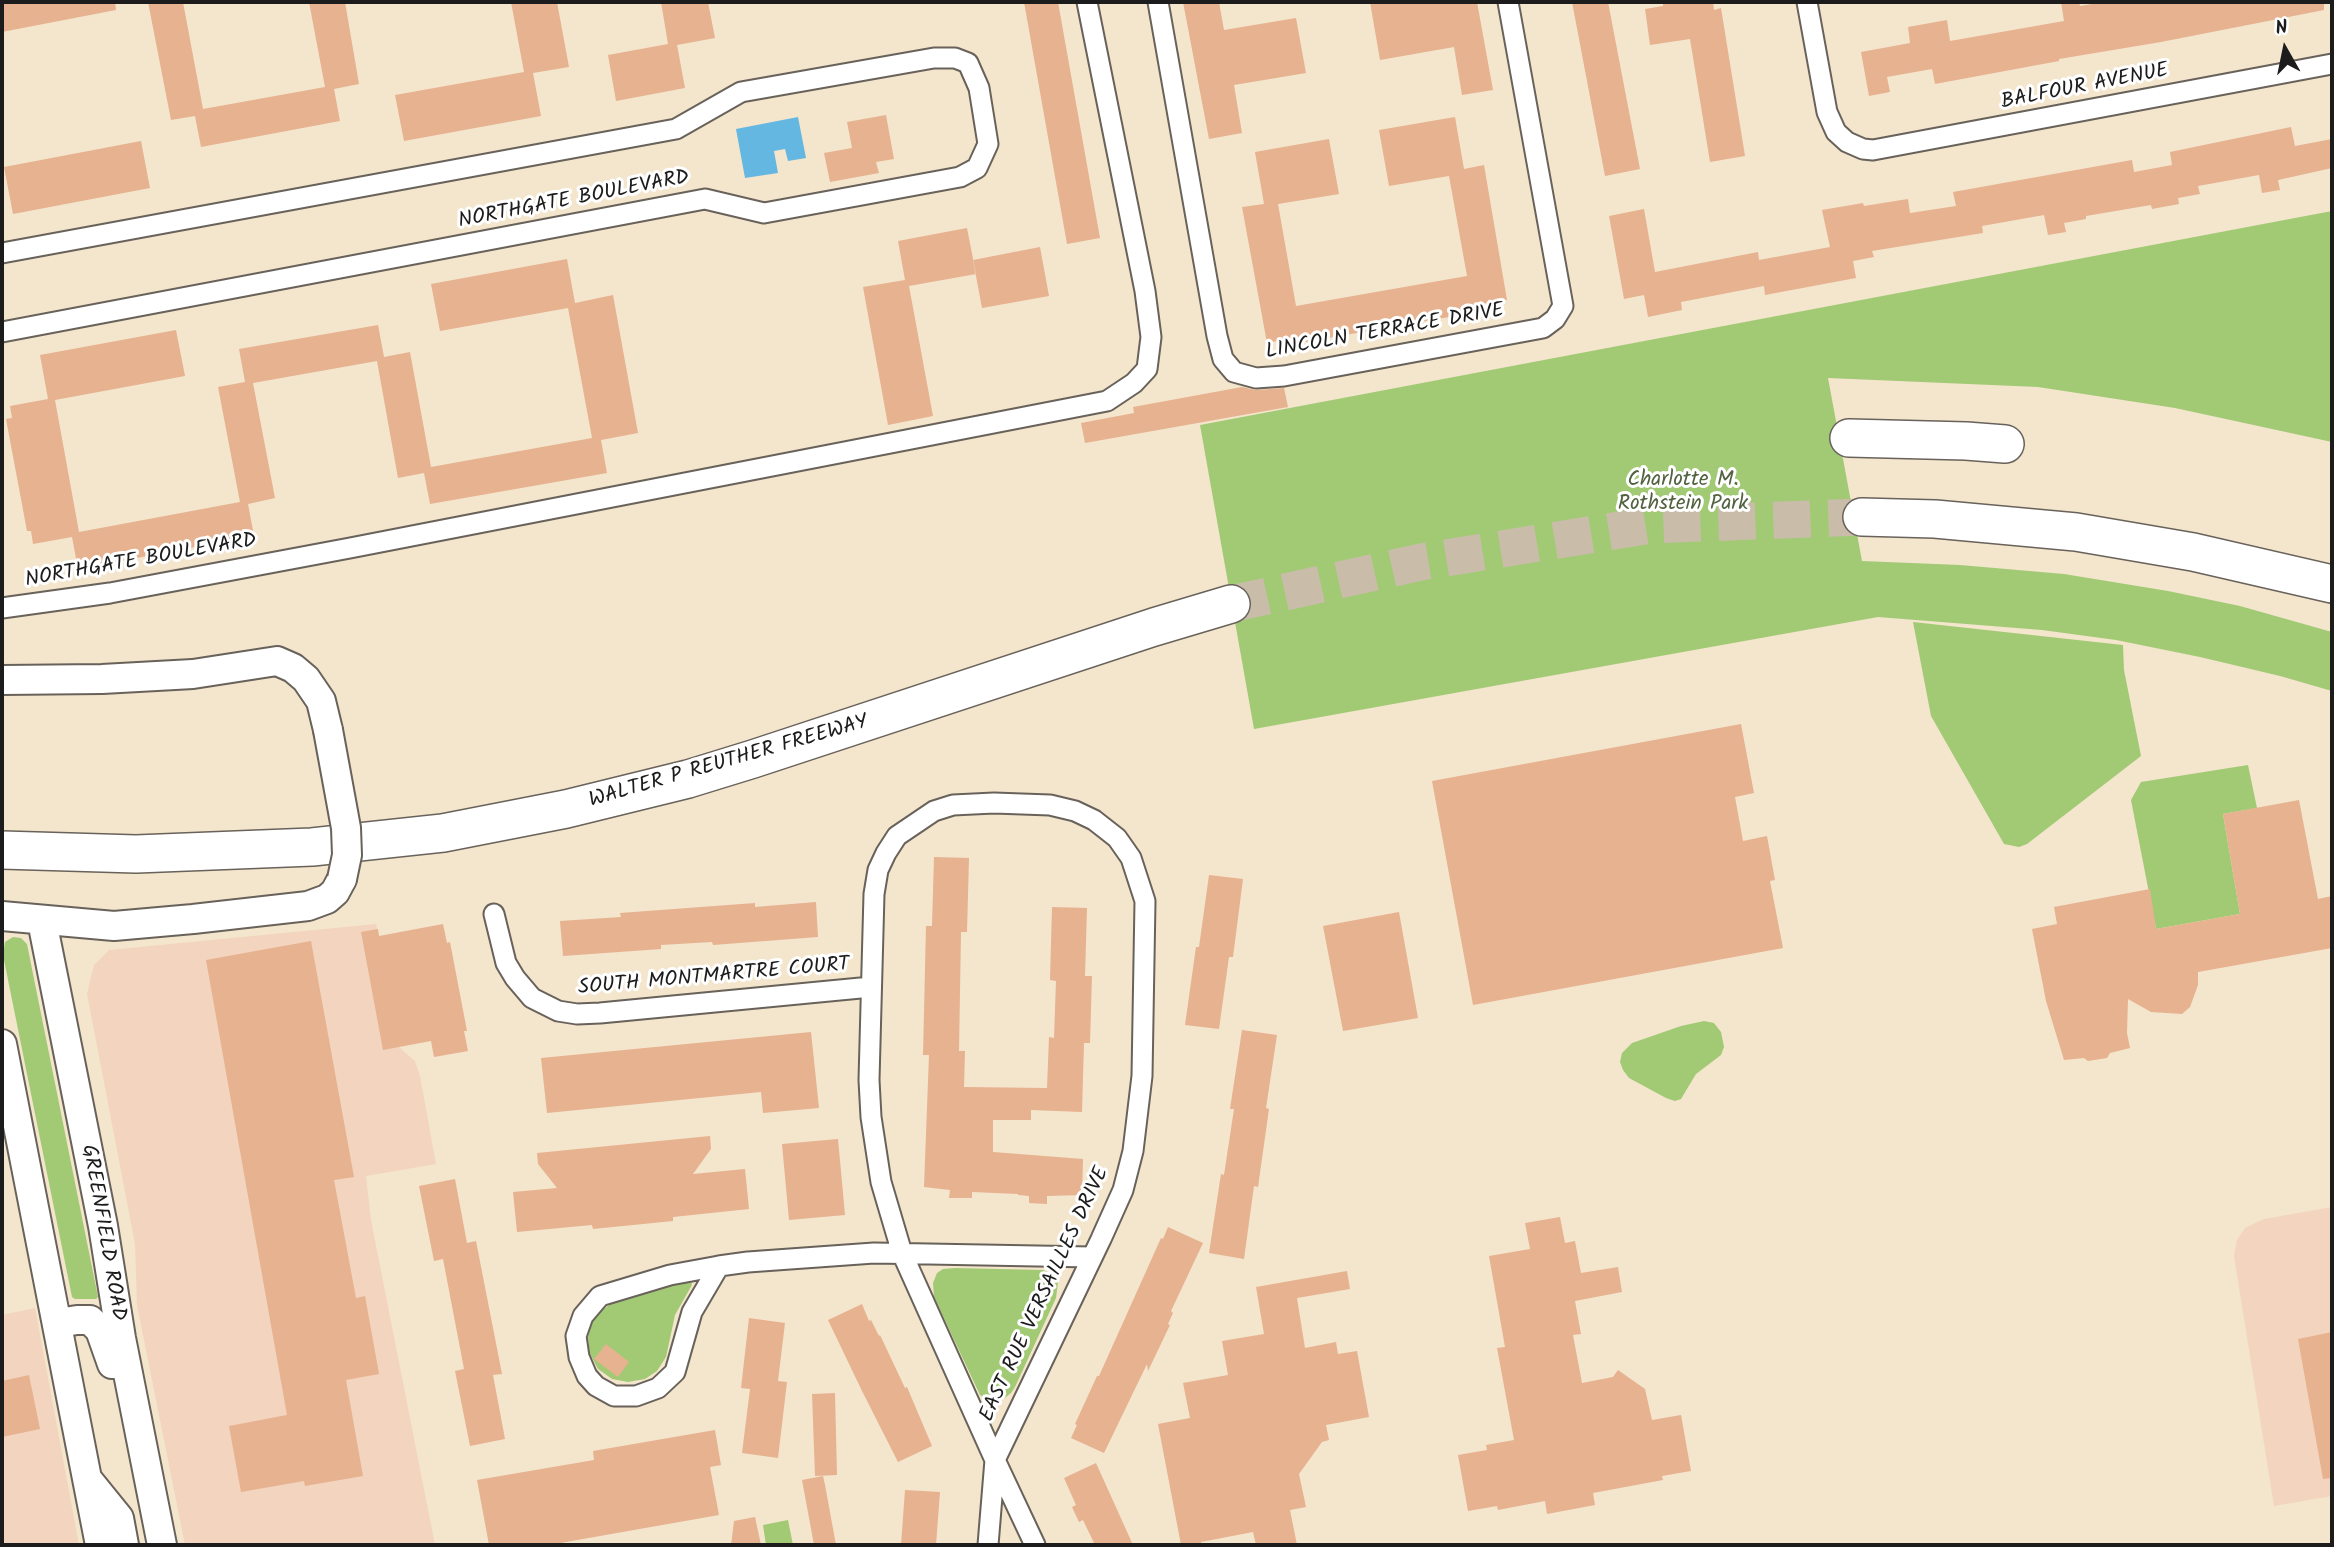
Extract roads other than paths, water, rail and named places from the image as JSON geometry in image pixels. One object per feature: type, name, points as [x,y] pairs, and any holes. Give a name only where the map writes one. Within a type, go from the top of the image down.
[{"type":"highway","points":[[1849,438],[2005,444]]},
{"type":"highway","points":[[1862,517],[1949,520],[2076,532],[2193,552],[2332,584]]},
{"type":"highway","name":"WALTER P REUTHER FREEWAY","points":[[2,850],[136,854],[312,848],[443,833],[553,812],[701,775],[1231,604]]},
{"type":"main road","points":[[2,680],[102,679],[193,674],[277,661],[293,668],[306,679],[321,701],[346,828],[347,855],[342,879],[335,892],[327,899],[308,906],[114,926],[2,916]]},
{"type":"main road","name":"GREENFIELD ROAD","points":[[42,921],[103,1226],[121,1338],[162,1545]]},
{"type":"main road","points":[[2,1044],[100,1545]]},
{"type":"main road","points":[[58,1323],[90,1320],[100,1330],[111,1356],[146,1545]]},
{"type":"main road","points":[[87,1479],[118,1518],[124,1545]]},
{"type":"street","name":"NORTHGATE BOULEVARD","points":[[2,608],[110,593],[1107,401],[1135,383],[1147,369],[1150,337],[1145,291],[1087,2]]},
{"type":"street","name":"LINCOLN TERRACE DRIVE","points":[[1158,2],[1223,359],[1234,372],[1256,379],[1543,328],[1555,319],[1563,306],[1508,2]]},
{"type":"street","name":"BALFOUR AVENUE","points":[[1807,2],[1827,112],[1836,132],[1847,142],[1863,149],[1873,150],[2332,65]]},
{"type":"street","name":"NORTHGATE BOULEVARD","points":[[2,253],[677,128],[741,92],[934,58],[956,58],[968,63],[979,88],[988,144],[977,168],[960,177],[764,213],[705,199],[2,332]]},
{"type":"street","name":"EAST RUE VERSAILLES DRIVE","points":[[953,805],[1051,805],[1075,811],[1094,820],[1117,838],[1131,858],[1145,901],[1142,1076],[1133,1151],[1123,1190],[995,1460],[902,1253],[881,1182],[871,1117],[869,1080],[874,894],[878,870],[897,836],[934,811],[953,805]]},
{"type":"street","name":"SOUTH MONTMARTRE COURT","points":[[495,914],[506,962],[515,978],[532,998],[558,1012],[600,1013],[871,987]]},
{"type":"street","points":[[719,1266],[692,1312],[675,1372],[658,1388],[636,1396],[614,1396],[596,1386],[587,1376],[579,1357],[576,1336],[583,1316],[600,1296],[670,1275],[719,1266],[783,1259],[902,1253],[1092,1257]]},
{"type":"street","points":[[988,1545],[995,1460]]},
{"type":"street","points":[[995,1460],[1035,1545]]},
{"type":"water","points":[[798,117],[806,158],[788,161],[785,149],[774,151],[778,173],[745,178],[736,129]]},
{"type":"tunnel","points":[[1231,604],[1421,562],[1651,525],[1862,517]]},
{"type":"park label","name":"Charlotte M. Rothstein Park","points":[[1683,493]]}]
